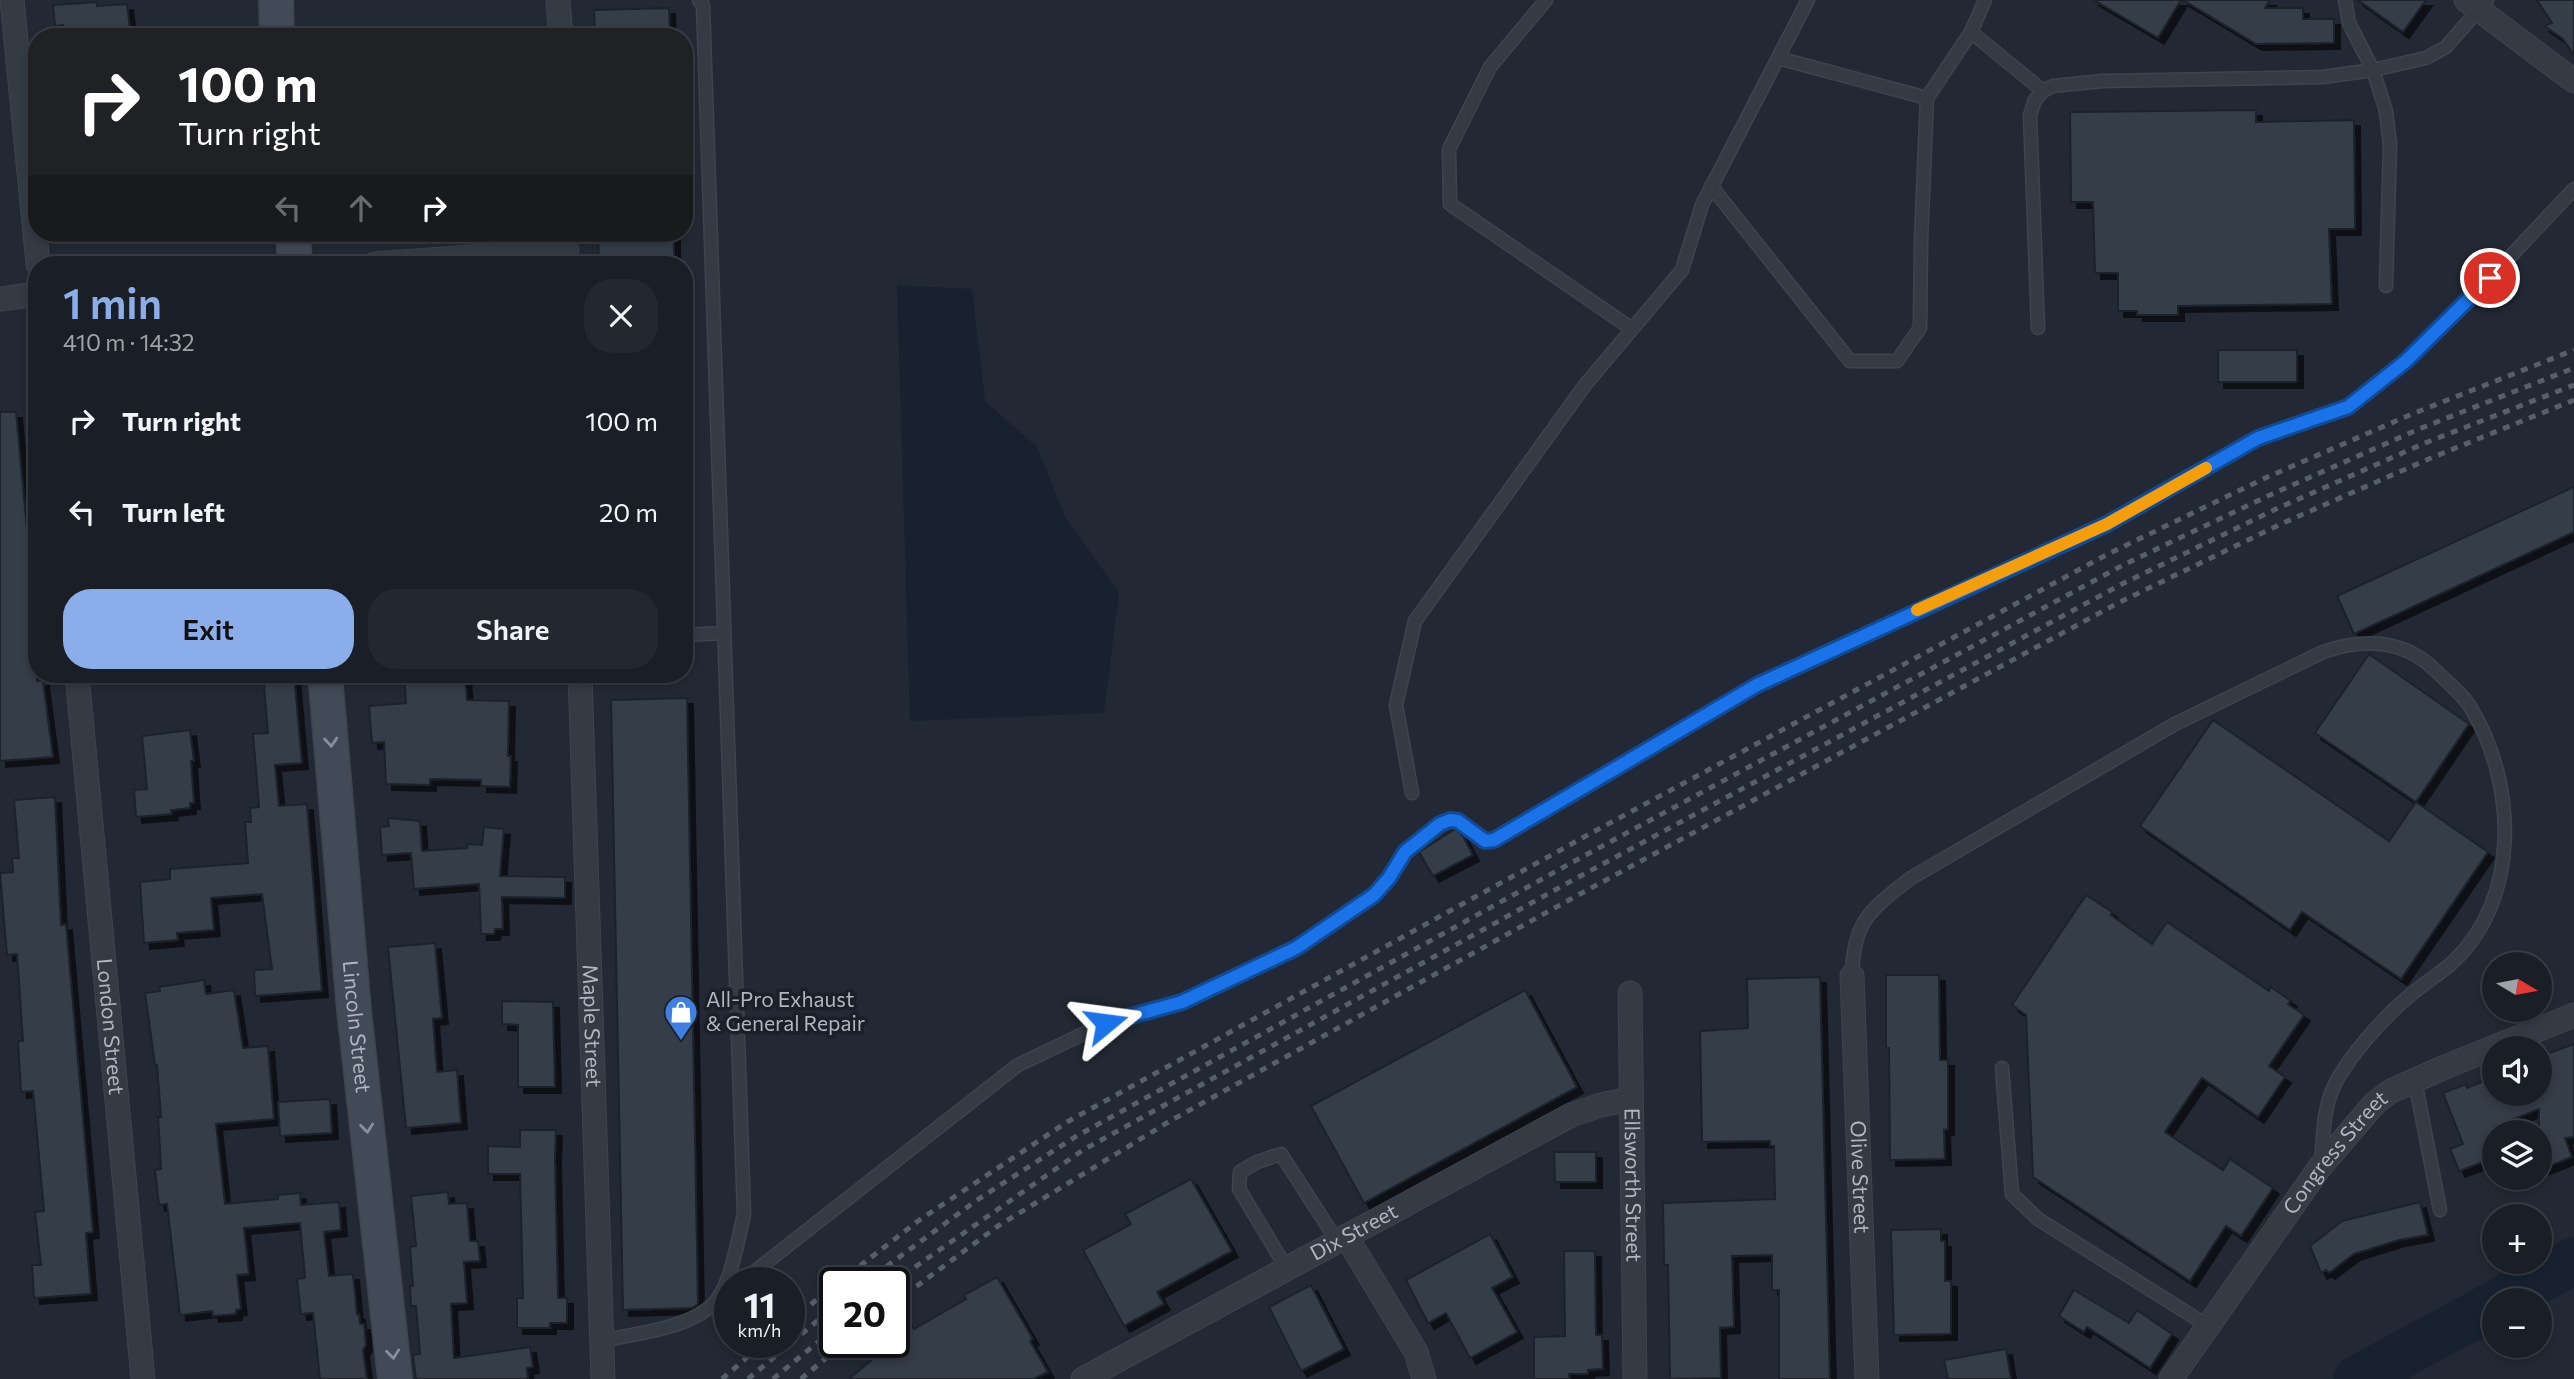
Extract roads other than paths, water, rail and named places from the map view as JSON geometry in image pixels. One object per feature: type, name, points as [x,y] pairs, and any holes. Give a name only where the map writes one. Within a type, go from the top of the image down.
[{"type":"street","points":[[12,0],[28,162]]},
{"type":"street","points":[[276,0],[277,28]]},
{"type":"street","points":[[558,0],[560,28]]},
{"type":"street","points":[[2477,3],[2574,81]]},
{"type":"street","points":[[477,256],[567,249]]},
{"type":"street","points":[[0,299],[28,295]]},
{"type":"street","name":"London Street","points":[[78,683],[143,1379]]},
{"type":"street","name":"Lincoln Street","points":[[326,683],[354,1010],[396,1379]]},
{"type":"street","name":"Maple Street","points":[[580,683],[603,1379]]},
{"type":"street","name":"Olive Street","points":[[1852,976],[1867,1379]]},
{"type":"street","name":"Ellsworth Street","points":[[1630,993],[1634,1379]]},
{"type":"street","name":"Congress Street","points":[[2171,1379],[2320,1167],[2375,1103],[2391,1091],[2574,1015]]},
{"type":"street","name":"Dix Street","points":[[1083,1379],[1571,1115],[1630,1098]]},
{"type":"street","points":[[1341,1238],[1416,1352],[1424,1379]]},
{"type":"lane","points":[[699,0],[703,5],[744,1214],[731,1267]]},
{"type":"lane","points":[[1546,0],[1490,67],[1449,149],[1450,204],[1632,329]]},
{"type":"lane","points":[[1412,793],[1396,705],[1415,621],[1568,409],[1682,270],[1702,205],[1808,0]]},
{"type":"lane","points":[[1711,186],[1850,361],[1897,361],[1920,328],[1927,98],[1971,32],[1985,0]]},
{"type":"lane","points":[[2345,0],[2349,23],[2373,70],[2386,111],[2390,145],[2386,286]]},
{"type":"lane","points":[[2038,328],[2031,115],[2035,100],[2043,91],[2053,86],[2103,81],[2323,77],[2373,70],[2426,58],[2446,47],[2477,3]]},
{"type":"lane","points":[[1971,32],[2043,91]]},
{"type":"lane","points":[[1778,58],[1927,98]]},
{"type":"lane","points":[[760,1267],[1018,1065],[1106,1023],[1182,1002],[1296,948],[1374,895],[1389,878],[1405,852],[1440,824],[1450,820],[1458,821],[1485,841],[1494,840],[1757,685],[2107,524],[2258,438],[2348,407],[2406,361],[2574,189]]},
{"type":"lane","points":[[693,635],[724,633]]},
{"type":"lane","points":[[1852,976],[1853,950],[1861,926],[1879,903],[1911,878],[2175,724],[2323,652],[2347,643],[2377,643],[2404,650],[2429,664],[2457,692],[2471,707],[2486,736],[2503,800],[2504,858],[2500,881],[2488,910],[2455,961],[2387,1015],[2334,1087],[2325,1119],[2320,1167]]},
{"type":"lane","points":[[2002,1068],[2012,1194],[2038,1219],[2208,1326]]},
{"type":"lane","points":[[2415,1081],[2440,1210]]},
{"type":"lane","points":[[1287,1269],[1239,1189],[1240,1172],[1257,1162],[1281,1154],[1341,1238]]},
{"type":"lane","points":[[602,1340],[690,1321],[714,1303]]},
{"type":"water","points":[[897,285],[972,289],[985,401],[1037,447],[1065,517],[1119,592],[1104,713],[910,721]]},
{"type":"waterway","points":[[2524,1288],[2574,1261]]},
{"type":"waterway","points":[[2357,1379],[2482,1311]]},
{"type":"railway","points":[[859,1267],[918,1221],[1067,1122],[1584,837],[2108,554],[2263,479],[2412,414],[2574,350]]},
{"type":"railway","points":[[886,1267],[977,1200],[1075,1137],[1582,857],[2125,564],[2270,495],[2419,429],[2574,368]]},
{"type":"railway","points":[[910,1270],[1083,1150],[1575,879],[2122,584],[2276,509],[2425,443],[2574,385]]},
{"type":"railway","points":[[910,1291],[998,1226],[1170,1121],[1569,900],[2118,603],[2283,523],[2431,458],[2574,400]]},
{"type":"railway","points":[[805,1309],[819,1298]]},
{"type":"railway","points":[[748,1379],[819,1319]]},
{"type":"railway","points":[[773,1379],[819,1341]]},
{"type":"railway","points":[[722,1379],[746,1358]]},
{"type":"railway","points":[[801,1379],[826,1358]]},
{"type":"place","name":"All-Pro Exhaust & General Repair","points":[[681,1042]]}]
